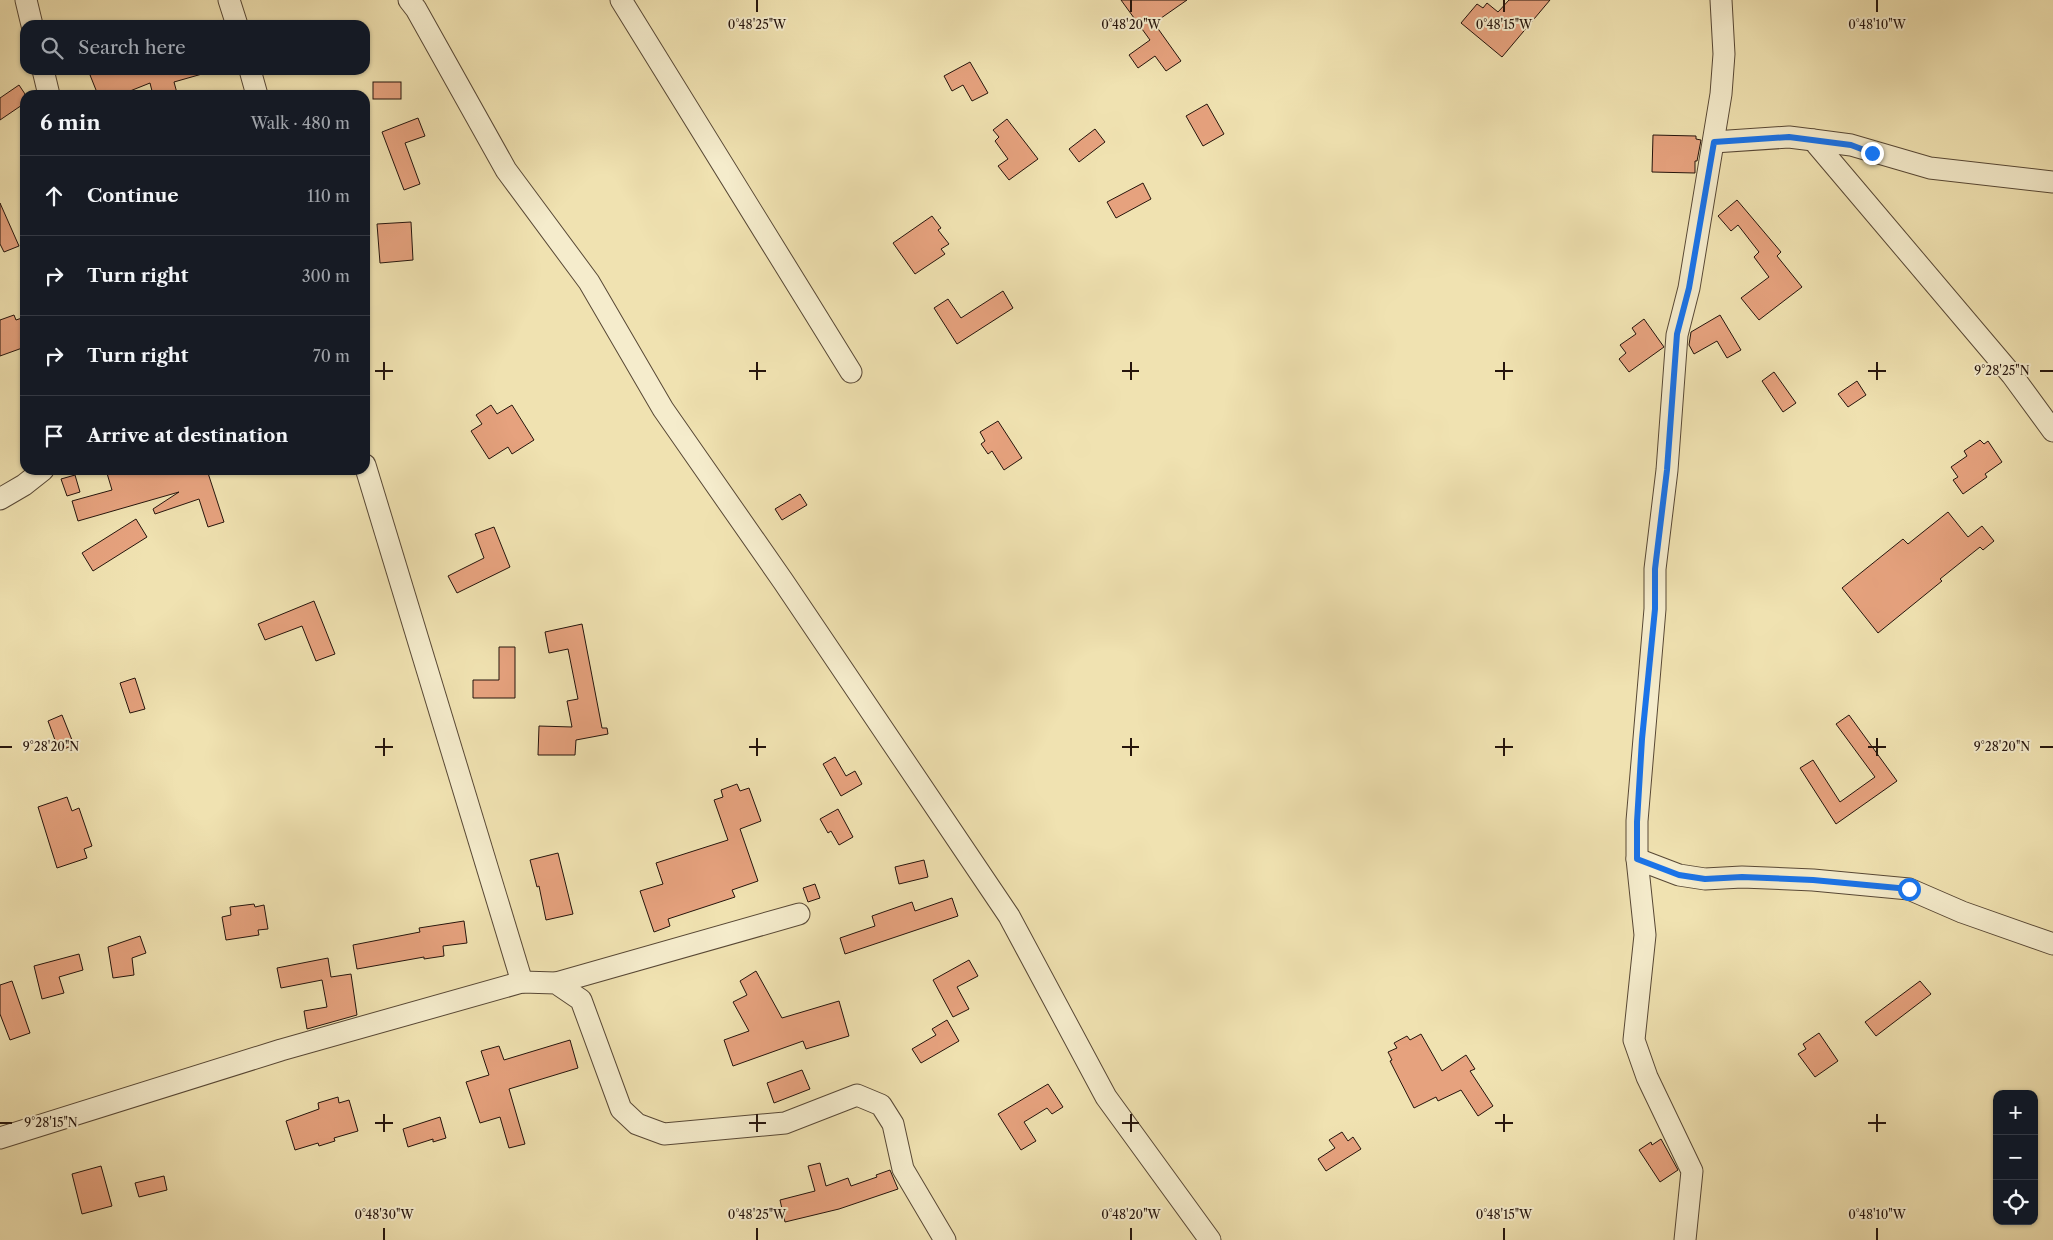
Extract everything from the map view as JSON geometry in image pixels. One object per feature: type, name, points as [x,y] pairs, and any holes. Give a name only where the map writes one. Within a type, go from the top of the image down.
[{"type":"street","points":[[26,0],[31,20]]},
{"type":"street","points":[[229,0],[235,20]]},
{"type":"street","points":[[409,0],[416,9],[506,170],[589,282],[664,410],[1009,916],[1106,1097],[1210,1240]]},
{"type":"street","points":[[621,0],[851,372]]},
{"type":"street","points":[[1685,1240],[1692,1171],[1647,1077],[1634,1040],[1645,935],[1637,859],[1637,822],[1642,739],[1655,609],[1655,569],[1667,470],[1677,334],[1689,288],[1714,142],[1724,54],[1721,0]]},
{"type":"street","points":[[43,75],[48,90]]},
{"type":"street","points":[[251,75],[256,90]]},
{"type":"street","points":[[1714,142],[1789,137],[1851,145],[1930,168],[2053,182]]},
{"type":"street","points":[[1813,140],[2012,375],[2053,431]]},
{"type":"street","points":[[0,499],[37,475]]},
{"type":"street","points":[[368,475],[522,982]]},
{"type":"street","points":[[1637,859],[1679,875],[1705,879],[1742,877],[1813,880],[1909,889],[1962,912],[2053,944]]},
{"type":"street","points":[[0,1138],[281,1050],[522,982],[556,982],[799,914]]},
{"type":"street","points":[[556,982],[581,1000],[621,1109],[637,1124],[664,1134],[785,1123],[857,1095],[881,1105],[893,1124],[903,1169],[942,1231],[945,1240]]},
{"type":"building","points":[[1121,0],[1187,0],[1154,23],[1181,61],[1166,71],[1155,56],[1138,68],[1129,55],[1150,40]]},
{"type":"building","points":[[1509,0],[1550,0],[1502,57],[1461,23],[1477,4],[1483,8],[1487,3],[1498,12]]},
{"type":"building","points":[[970,62],[988,93],[972,101],[963,85],[952,91],[944,76]]},
{"type":"building","points":[[90,75],[198,75],[174,82],[176,90],[152,90],[150,83],[132,90],[96,90]]},
{"type":"building","points":[[373,82],[401,82],[401,99],[373,99]]},
{"type":"building","points":[[19,85],[22,90],[20,90],[20,106],[0,120],[0,98]]},
{"type":"building","points":[[1207,104],[1224,134],[1203,146],[1186,116]]},
{"type":"building","points":[[418,118],[425,136],[405,143],[420,184],[404,190],[382,132]]},
{"type":"building","points":[[1007,119],[1038,159],[1009,180],[998,166],[1008,159],[995,141],[999,137],[993,130]]},
{"type":"building","points":[[1095,129],[1105,142],[1079,162],[1069,149]]},
{"type":"building","points":[[1653,135],[1696,136],[1696,139],[1701,140],[1697,161],[1695,161],[1695,173],[1652,172]]},
{"type":"building","points":[[1143,183],[1151,199],[1116,218],[1107,202]]},
{"type":"building","points":[[1737,200],[1781,252],[1777,256],[1802,287],[1759,320],[1741,298],[1769,277],[1754,257],[1759,252],[1738,225],[1731,231],[1718,216]]},
{"type":"building","points":[[0,203],[19,246],[4,252],[0,244]]},
{"type":"building","points":[[932,216],[941,228],[938,230],[949,244],[941,249],[945,254],[915,274],[893,243]]},
{"type":"building","points":[[411,222],[413,260],[380,263],[377,224]]},
{"type":"building","points":[[1003,291],[1013,308],[957,344],[934,308],[948,299],[961,318]]},
{"type":"building","points":[[14,315],[16,320],[20,319],[20,349],[0,356],[0,320]]},
{"type":"building","points":[[1720,315],[1741,350],[1727,358],[1717,341],[1694,354],[1689,345],[1691,332]]},
{"type":"building","points":[[1644,319],[1664,347],[1629,372],[1619,359],[1626,353],[1620,345],[1636,334],[1632,328]]},
{"type":"building","points":[[1774,372],[1796,403],[1783,412],[1762,381]]},
{"type":"building","points":[[1857,381],[1866,395],[1848,407],[1838,394]]},
{"type":"building","points":[[491,405],[497,414],[512,405],[534,440],[512,454],[508,447],[489,459],[471,431],[482,424],[476,415]]},
{"type":"building","points":[[998,421],[1022,458],[1004,470],[992,451],[988,454],[981,444],[985,441],[980,432]]},
{"type":"building","points":[[1980,440],[1984,444],[1988,441],[2002,462],[1985,474],[1987,477],[1963,494],[1953,480],[1958,477],[1951,467],[1967,456],[1964,451]]},
{"type":"building","points":[[75,475],[80,492],[67,496],[61,479]]},
{"type":"building","points":[[108,475],[209,475],[224,522],[208,527],[199,499],[155,514],[153,509],[179,492],[78,521],[72,501],[112,490]]},
{"type":"building","points":[[800,494],[807,505],[782,520],[775,509]]},
{"type":"building","points":[[1948,512],[1968,537],[1982,526],[1994,541],[1983,550],[1980,547],[1878,633],[1842,588],[1903,539],[1908,544]]},
{"type":"building","points":[[136,519],[147,537],[93,571],[82,553]]},
{"type":"building","points":[[494,527],[510,567],[457,593],[448,576],[484,558],[475,534]]},
{"type":"building","points":[[314,601],[335,654],[316,661],[302,626],[265,640],[258,624]]},
{"type":"building","points":[[582,624],[602,728],[607,728],[608,734],[576,740],[575,755],[538,755],[539,726],[572,727],[567,701],[578,699],[568,649],[549,653],[545,632]]},
{"type":"building","points":[[499,647],[515,647],[515,698],[473,698],[473,680],[499,680]]},
{"type":"building","points":[[135,678],[145,709],[130,713],[120,683]]},
{"type":"building","points":[[62,715],[74,745],[59,751],[48,721]]},
{"type":"building","points":[[1849,715],[1897,781],[1836,824],[1800,768],[1813,760],[1840,802],[1875,777],[1836,724]]},
{"type":"building","points":[[835,757],[846,776],[855,771],[862,784],[841,796],[823,764]]},
{"type":"building","points":[[737,784],[740,791],[749,788],[761,821],[740,829],[758,881],[732,890],[735,897],[668,919],[670,926],[654,932],[640,891],[663,884],[656,863],[728,840],[714,800],[723,797],[721,790]]},
{"type":"building","points":[[67,797],[72,811],[79,808],[92,846],[84,849],[87,858],[57,868],[38,807]]},
{"type":"building","points":[[838,809],[853,837],[839,845],[831,831],[828,833],[820,819]]},
{"type":"building","points":[[558,853],[573,914],[546,920],[539,886],[537,887],[530,860]]},
{"type":"building","points":[[924,860],[928,877],[899,884],[895,867]]},
{"type":"building","points":[[815,884],[820,898],[808,902],[803,888]]},
{"type":"building","points":[[952,898],[958,916],[845,954],[840,938],[875,926],[872,916],[912,902],[915,911]]},
{"type":"building","points":[[254,904],[255,907],[264,905],[268,929],[258,930],[259,935],[226,940],[222,917],[231,915],[230,907]]},
{"type":"building","points":[[464,921],[467,943],[443,946],[444,956],[424,959],[424,957],[357,969],[353,945],[420,932],[419,928]]},
{"type":"building","points":[[140,936],[146,953],[132,958],[134,975],[113,978],[108,947]]},
{"type":"building","points":[[79,954],[83,970],[59,977],[64,993],[42,999],[34,966]]},
{"type":"building","points":[[328,958],[331,977],[351,974],[357,1015],[307,1029],[304,1011],[327,1007],[322,980],[281,988],[277,968]]},
{"type":"building","points":[[969,960],[978,976],[957,987],[969,1009],[953,1017],[933,980]]},
{"type":"building","points":[[756,971],[782,1018],[839,1001],[849,1036],[806,1049],[803,1041],[733,1066],[724,1040],[749,1031],[733,1002],[747,995],[740,981]]},
{"type":"building","points":[[12,981],[30,1033],[10,1040],[0,1014],[0,985]]},
{"type":"building","points":[[1920,981],[1931,994],[1876,1036],[1865,1022]]},
{"type":"building","points":[[947,1020],[959,1041],[921,1063],[912,1049],[936,1035],[932,1029]]},
{"type":"building","points":[[1819,1033],[1838,1061],[1815,1077],[1798,1054],[1806,1049],[1803,1044]]},
{"type":"building","points":[[1421,1034],[1442,1071],[1466,1055],[1475,1069],[1470,1071],[1493,1106],[1478,1116],[1461,1090],[1438,1101],[1436,1097],[1414,1108],[1390,1061],[1392,1060],[1388,1052],[1397,1048],[1394,1043],[1407,1036],[1410,1040]]},
{"type":"building","points":[[570,1040],[578,1068],[509,1089],[525,1144],[509,1148],[500,1117],[480,1123],[466,1082],[489,1075],[481,1051],[499,1046],[504,1060]]},
{"type":"building","points":[[802,1070],[810,1089],[774,1103],[767,1083]]},
{"type":"building","points":[[1048,1084],[1063,1107],[1052,1114],[1047,1108],[1024,1122],[1036,1141],[1021,1150],[998,1114]]},
{"type":"building","points":[[338,1097],[339,1103],[349,1100],[358,1131],[334,1138],[335,1141],[319,1146],[318,1143],[295,1150],[286,1121],[319,1109],[318,1103]]},
{"type":"building","points":[[440,1117],[446,1138],[433,1142],[433,1139],[408,1147],[403,1129]]},
{"type":"building","points":[[1342,1132],[1348,1141],[1353,1137],[1361,1149],[1326,1171],[1318,1159],[1335,1148],[1329,1140]]},
{"type":"building","points":[[1661,1139],[1678,1170],[1660,1182],[1639,1150],[1651,1142],[1652,1145]]},
{"type":"building","points":[[820,1163],[826,1186],[848,1178],[851,1186],[877,1177],[876,1175],[890,1170],[898,1189],[839,1209],[785,1222],[780,1200],[815,1191],[808,1166]]},
{"type":"building","points":[[101,1166],[112,1206],[82,1214],[72,1174]]},
{"type":"building","points":[[164,1176],[167,1190],[139,1197],[135,1183]]},
{"type":"route","points":[[1872,153],[1851,145],[1789,137],[1714,142],[1689,288],[1677,334],[1667,470],[1655,569],[1655,609],[1642,739],[1637,822],[1637,859],[1679,875],[1705,879],[1742,877],[1813,880],[1909,889]]}]
